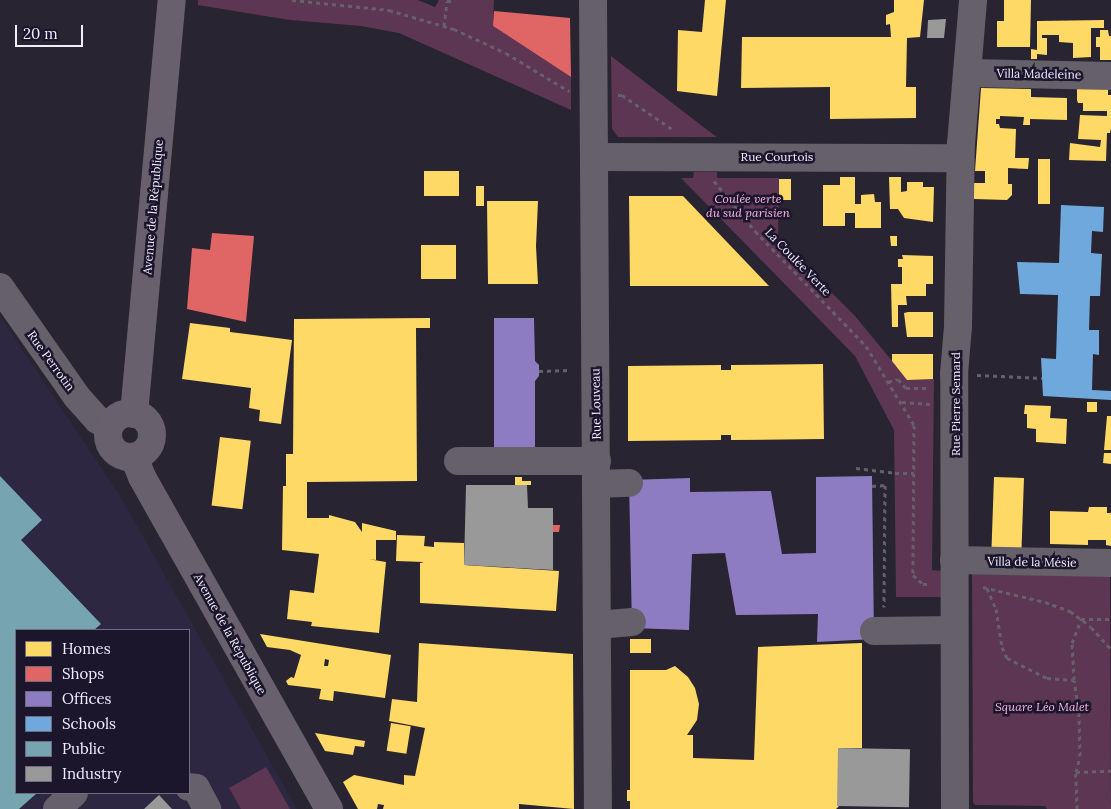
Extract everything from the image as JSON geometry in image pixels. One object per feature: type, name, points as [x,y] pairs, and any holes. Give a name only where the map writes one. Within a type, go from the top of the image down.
[{"type":"main road","name":"Avenue de la République","points":[[134,414],[172,0]]},
{"type":"main road","points":[[134,414],[146,421],[152,435],[147,449],[134,457],[119,454],[113,450],[108,435],[109,427],[119,416],[134,414]]},
{"type":"main road","name":"Avenue de la République","points":[[134,457],[142,477],[329,809]]},
{"type":"street","name":"Rue Louveau","points":[[593,0],[598,809]]},
{"type":"street","name":"Rue Pierre Semard","points":[[955,809],[955,381],[958,326],[960,158],[972,0]]},
{"type":"street","name":"Villa Madeleine","points":[[967,73],[1111,76]]},
{"type":"street","name":"Rue Courtois","points":[[594,157],[960,158]]},
{"type":"street","name":"Rue Perrotin","points":[[0,287],[77,397],[98,420],[109,427]]},
{"type":"street","points":[[458,461],[597,473],[629,483]]},
{"type":"street","name":"Villa de la Mésie","points":[[956,579],[1111,563]]},
{"type":"street","points":[[879,621],[954,630]]},
{"type":"street","points":[[597,625],[632,622]]},
{"type":"street","points":[[190,787],[196,788],[207,809]]},
{"type":"street","points":[[57,809],[73,794]]},
{"type":"path","name":"La Coulée Verte","points":[[292,0],[389,10],[444,26],[506,54],[571,92],[622,95],[678,134],[755,231],[866,346],[914,425],[913,575],[923,584],[956,579],[1045,602],[1070,612],[1081,619],[1111,649]]},
{"type":"path","points":[[444,26],[447,1],[453,1]]},
{"type":"path","points":[[539,371],[566,370]]},
{"type":"path","points":[[888,382],[898,379],[906,388],[955,381],[1042,378]]},
{"type":"path","points":[[856,468],[895,473],[914,472]]},
{"type":"path","points":[[872,486],[885,485],[879,621]]},
{"type":"path","points":[[987,588],[996,609],[1002,647],[1007,658],[1047,678],[1074,680]]},
{"type":"path","points":[[1077,809],[1076,772],[1080,756],[1079,714],[1074,680],[1072,643],[1081,619],[1111,619]]},
{"type":"path","points":[[1076,772],[1111,771]]},
{"type":"shaded area","points":[[0,316],[120,496],[297,809],[0,809]]},
{"type":"green space","points":[[198,0],[418,0],[435,7],[439,0],[494,0],[493,26],[571,77],[571,110],[399,33],[361,26],[290,20],[198,5]]},
{"type":"green space","points":[[611,56],[717,137],[618,137],[612,129]]},
{"type":"green space","name":"Coulée verte du sud parisien","points":[[694,172],[717,172],[717,178],[779,178],[778,239],[855,316],[907,379],[934,379],[932,570],[943,571],[944,597],[896,597],[894,430],[855,356],[681,178],[693,178]]},
{"type":"green space","name":"Square Léo Malet","points":[[972,569],[1110,573],[1111,809],[1047,809],[1045,806],[975,805],[973,802]]},
{"type":"green space","points":[[266,767],[290,809],[241,809],[229,788]]},
{"type":"building: Homes","points":[[705,0],[726,0],[717,96],[677,91],[678,30],[702,32]]},
{"type":"building: Homes","points":[[894,0],[924,0],[920,37],[907,38],[906,87],[916,87],[916,118],[830,119],[830,87],[741,88],[742,37],[891,37],[890,24],[886,25],[886,15],[894,12]]},
{"type":"building: Homes","points":[[1004,0],[1031,0],[1030,47],[997,47],[997,21],[1004,21]]},
{"type":"building: Homes","points":[[1104,20],[1104,28],[1091,28],[1091,57],[1073,58],[1073,43],[1059,42],[1059,35],[1042,35],[1042,38],[1047,38],[1047,55],[1037,54],[1037,59],[1031,59],[1031,49],[1037,50],[1037,21]]},
{"type":"building: Homes","points":[[1100,30],[1108,30],[1109,36],[1111,36],[1111,60],[1100,60],[1100,47],[1096,47],[1096,37],[1100,37]]},
{"type":"building: Homes","points":[[981,88],[1031,89],[1031,97],[1067,98],[1067,120],[1030,119],[1030,125],[1023,125],[1024,117],[1000,116],[1000,119],[996,119],[996,124],[999,124],[1000,128],[1016,129],[1015,158],[1029,158],[1028,169],[1008,168],[1008,184],[1012,184],[1012,195],[1007,200],[974,199],[974,183],[985,183],[985,171],[975,171]]},
{"type":"building: Homes","points":[[1077,88],[1108,89],[1108,95],[1111,95],[1111,128],[1110,133],[1107,133],[1106,161],[1069,160],[1070,143],[1100,147],[1101,140],[1078,139],[1080,115],[1107,116],[1107,111],[1083,111],[1083,103],[1078,103],[1077,100]]},
{"type":"building: Homes","points":[[1038,159],[1050,159],[1050,204],[1038,204]]},
{"type":"building: Homes","points":[[424,171],[459,171],[459,196],[424,196]]},
{"type":"building: Homes","points":[[840,177],[855,177],[855,204],[861,204],[861,195],[874,194],[875,202],[881,202],[881,228],[855,228],[855,213],[845,213],[845,226],[823,226],[823,185],[840,185]]},
{"type":"building: Homes","points":[[889,177],[901,177],[901,192],[907,191],[907,182],[923,182],[923,187],[934,187],[933,222],[904,218],[898,209],[890,209]]},
{"type":"building: Homes","points":[[779,179],[791,179],[791,200],[779,200]]},
{"type":"building: Homes","points":[[476,186],[484,186],[484,206],[476,206]]},
{"type":"building: Homes","points":[[629,196],[683,196],[769,286],[630,286]]},
{"type":"building: Homes","points":[[487,201],[538,201],[536,246],[538,284],[488,284]]},
{"type":"building: Homes","points":[[890,236],[897,236],[897,246],[891,246]]},
{"type":"building: Homes","points":[[421,245],[456,245],[456,279],[421,279]]},
{"type":"building: Homes","points":[[902,255],[933,256],[933,284],[926,284],[926,296],[906,296],[907,305],[898,305],[898,327],[892,327],[891,284],[902,284],[902,267],[898,267],[898,259],[903,259]]},
{"type":"building: Homes","points":[[933,312],[933,337],[907,337],[904,313]]},
{"type":"building: Homes","points":[[430,318],[430,328],[416,328],[417,481],[307,482],[307,518],[329,518],[329,515],[355,522],[362,532],[362,523],[396,531],[396,540],[376,540],[376,560],[368,559],[386,562],[379,633],[311,626],[312,622],[287,619],[290,590],[314,593],[319,554],[282,550],[283,486],[286,486],[286,454],[293,454],[294,319]]},
{"type":"building: Homes","points":[[190,323],[230,328],[230,332],[292,340],[281,424],[259,421],[260,410],[249,408],[251,388],[182,379]]},
{"type":"building: Homes","points":[[892,354],[933,354],[933,379],[907,380],[892,361]]},
{"type":"building: Homes","points":[[823,364],[824,439],[731,440],[731,435],[721,435],[721,440],[628,441],[628,366],[721,365],[721,370],[731,370],[731,365]]},
{"type":"building: Homes","points":[[1087,402],[1097,402],[1097,412],[1087,412]]},
{"type":"building: Homes","points":[[1025,405],[1051,406],[1050,418],[1067,419],[1066,444],[1036,442],[1036,429],[1027,428],[1027,414],[1024,414]]},
{"type":"building: Homes","points":[[1107,416],[1111,416],[1111,450],[1104,450]]},
{"type":"building: Homes","points":[[220,437],[251,441],[242,509],[212,505]]},
{"type":"building: Homes","points":[[1104,453],[1111,453],[1111,464],[1103,463]]},
{"type":"building: Homes","points":[[515,477],[522,477],[522,481],[531,481],[531,485],[515,485]]},
{"type":"building: Homes","points":[[994,477],[1024,478],[1021,554],[991,553]]},
{"type":"building: Homes","points":[[1089,507],[1107,507],[1107,513],[1111,513],[1111,546],[1106,545],[1106,540],[1088,540],[1088,545],[1050,544],[1050,511],[1088,512]]},
{"type":"building: Homes","points":[[397,535],[425,536],[424,546],[434,547],[434,542],[464,543],[464,565],[559,571],[556,611],[420,603],[420,563],[424,562],[396,561]]},
{"type":"building: Homes","points":[[260,634],[391,655],[385,698],[334,691],[333,701],[319,699],[321,689],[288,685],[286,681],[291,677],[294,678],[301,655],[290,650],[267,647]],"holes":[[[325,659],[329,660],[328,666],[324,666]]]},
{"type":"building: Homes","points":[[630,639],[651,639],[651,653],[630,653]]},
{"type":"building: Homes","points":[[419,643],[573,654],[574,809],[519,804],[519,809],[383,809],[384,805],[378,804],[377,809],[358,809],[343,782],[354,775],[404,785],[404,775],[415,776],[425,728],[389,721],[392,699],[417,702]]},
{"type":"building: Homes","points":[[862,643],[862,748],[838,748],[839,806],[836,809],[630,809],[630,801],[627,801],[627,790],[630,790],[630,670],[666,670],[675,666],[688,677],[695,688],[699,704],[697,720],[687,735],[693,735],[693,758],[754,760],[758,647]]},
{"type":"building: Homes","points":[[391,723],[411,726],[406,754],[387,751]]},
{"type":"building: Homes","points":[[315,733],[365,741],[364,747],[355,746],[353,755],[325,751]]},
{"type":"building: Shops","points":[[494,11],[570,18],[571,77],[493,26]]},
{"type":"building: Shops","points":[[212,233],[254,236],[246,322],[187,309],[192,248],[210,250]]},
{"type":"building: Shops","points":[[553,525],[560,525],[559,532],[553,532]]},
{"type":"building: Offices","points":[[494,318],[534,318],[535,361],[539,365],[539,376],[535,381],[535,449],[494,449]]},
{"type":"building: Offices","points":[[872,476],[874,639],[817,642],[818,614],[736,615],[725,553],[692,554],[689,630],[632,628],[629,480],[690,478],[690,492],[771,491],[782,554],[816,553],[816,477]]},
{"type":"building: Schools","points":[[1061,205],[1104,207],[1103,232],[1092,231],[1091,253],[1102,254],[1100,296],[1090,296],[1089,330],[1099,330],[1099,355],[1093,354],[1092,390],[1111,391],[1111,400],[1043,396],[1041,358],[1056,359],[1058,295],[1020,294],[1017,262],[1059,263]]},
{"type":"building: Public","points":[[0,476],[42,520],[21,540],[101,624],[95,629],[15,629],[15,794],[36,794],[19,809],[0,809]]},
{"type":"building: Industry","points":[[946,19],[944,38],[927,38],[928,20]]},
{"type":"building: Industry","points":[[466,485],[527,485],[528,508],[553,508],[553,570],[464,565]]},
{"type":"building: Industry","points":[[838,748],[910,749],[909,807],[837,806]]},
{"type":"building: Industry","points":[[159,795],[172,809],[144,809]]}]
